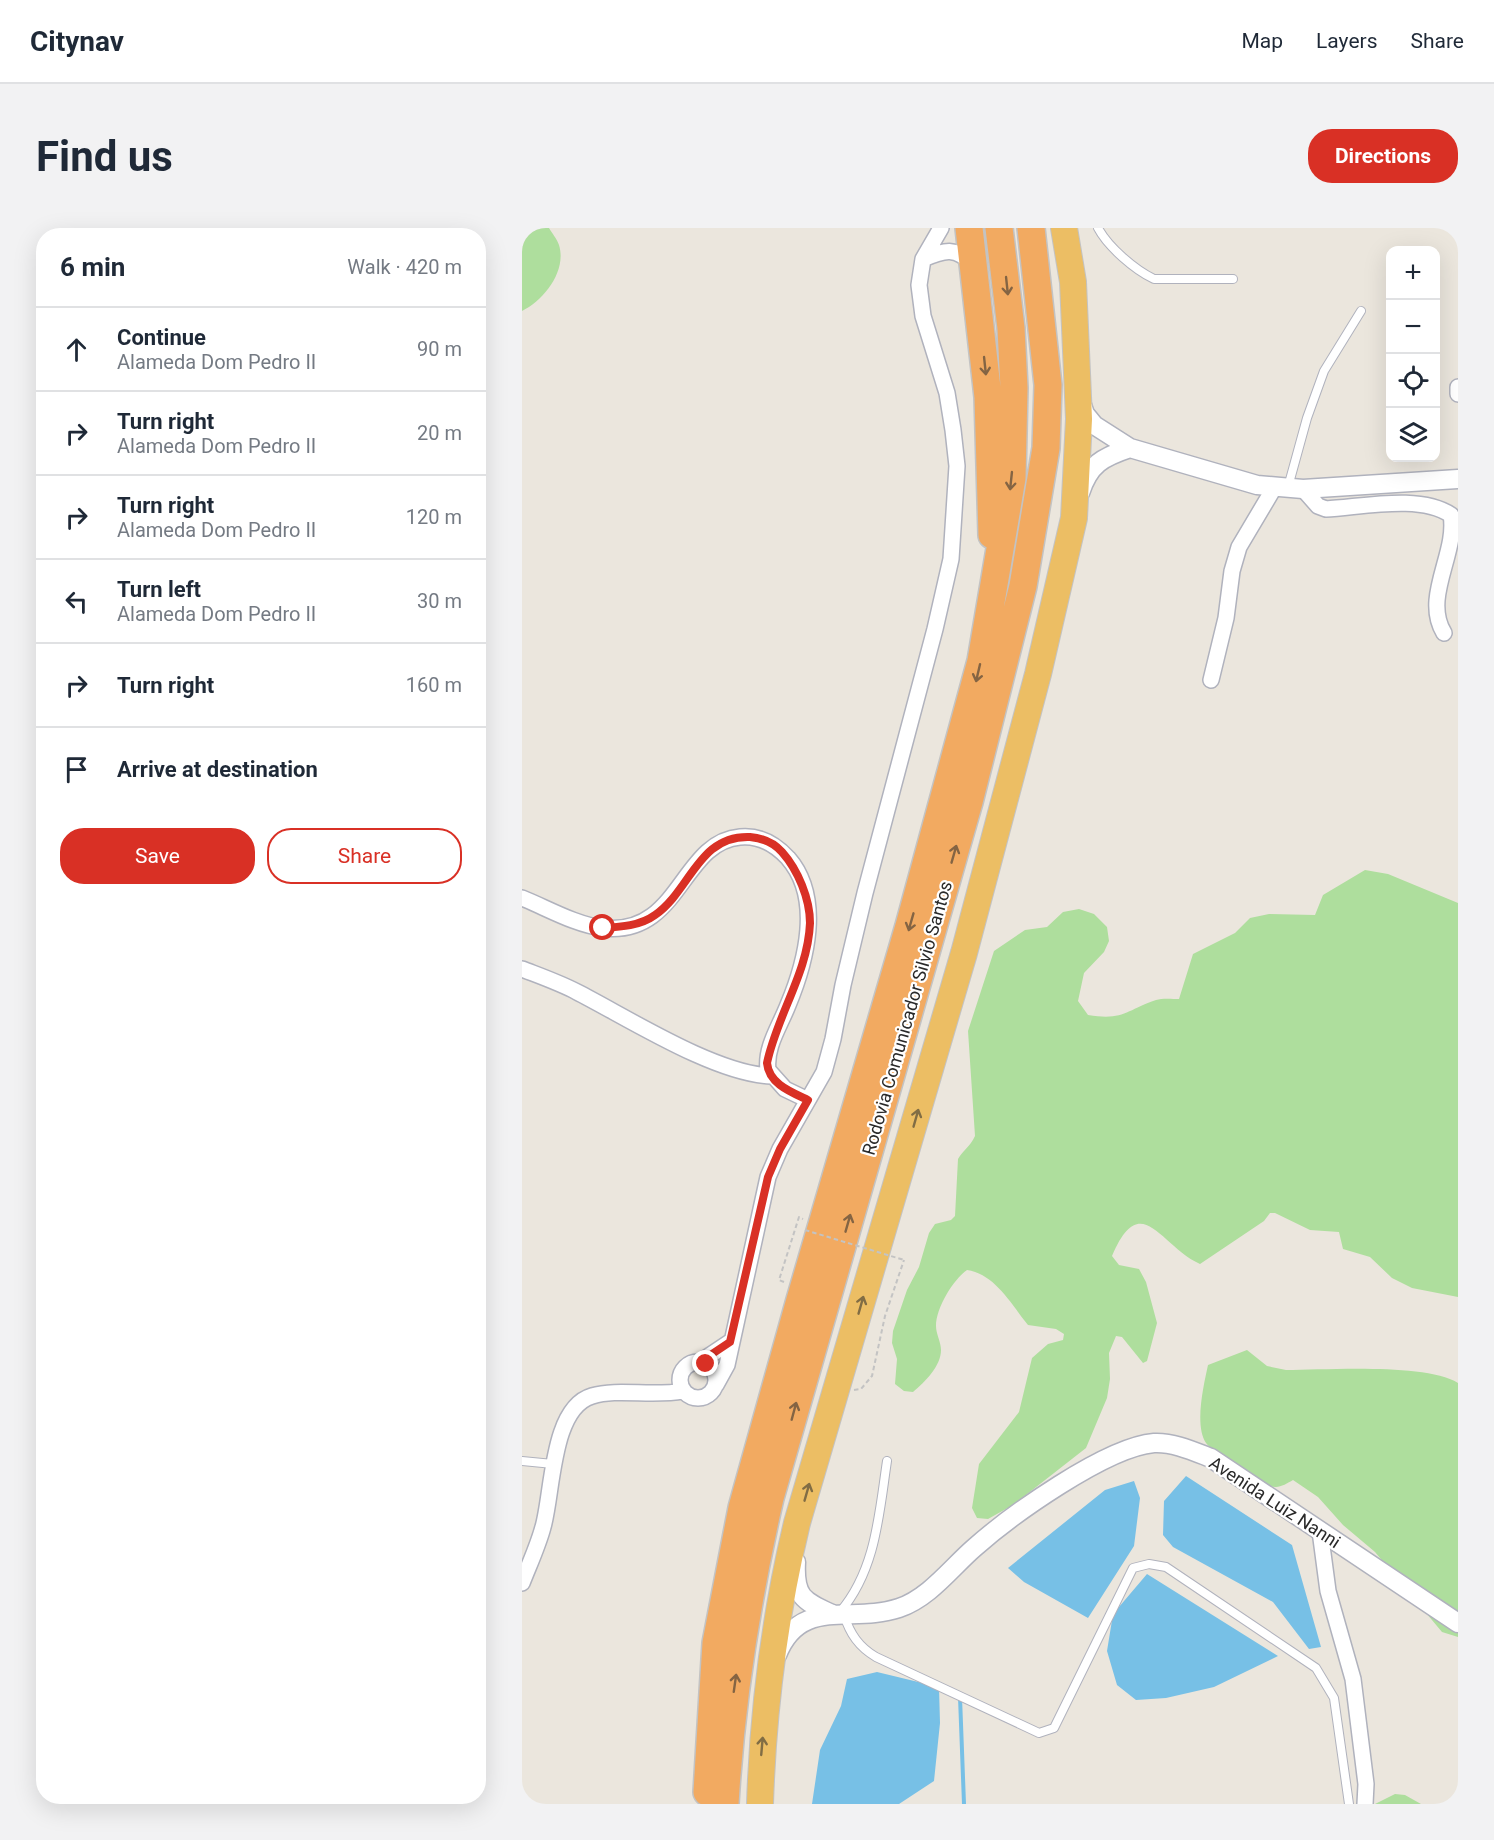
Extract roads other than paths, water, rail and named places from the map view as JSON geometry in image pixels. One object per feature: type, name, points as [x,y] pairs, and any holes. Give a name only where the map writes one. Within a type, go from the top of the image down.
[{"type":"highway","points":[[969,228],[988,398],[993,543],[991,607]]},
{"type":"highway","name":"Rodovia Comunicador Silvio Santos","points":[[707,1804],[716,1643],[728,1575],[759,1443],[969,712],[991,607],[1012,478],[1014,388],[1011,328],[999,228]]},
{"type":"highway","name":"Rodovia Comunicador Silvio Santos","points":[[725,1804],[734,1690],[756,1558],[770,1498],[980,761],[1032,540],[1046,448],[1047,385],[1031,228]]},
{"type":"highway","points":[[760,1804],[768,1678],[779,1606],[797,1522],[963,953],[1038,674],[1074,518],[1079,419],[1073,282],[1064,228]]},
{"type":"highway","points":[[693,1804],[699,1747],[716,1643]]},
{"type":"street","points":[[522,1583],[543,1527],[553,1464],[567,1420],[577,1406],[589,1396],[608,1392],[664,1395],[683,1391],[698,1398],[709,1395],[716,1385],[727,1365],[730,1342],[768,1177],[780,1149],[824,1072],[862,905],[935,629],[951,559],[956,509],[956,457],[947,393],[920,299],[923,259],[941,228]]},
{"type":"street","points":[[923,259],[943,251],[961,252],[974,266]]},
{"type":"street","points":[[1077,368],[1080,401],[1085,414],[1094,425],[1130,448],[1288,489],[1326,509],[1414,503],[1440,507],[1451,515],[1455,530],[1436,609],[1438,624],[1444,633]]},
{"type":"street","points":[[1458,387],[1458,394]]},
{"type":"street","points":[[1074,518],[1086,475],[1095,463],[1105,456],[1130,448]]},
{"type":"street","points":[[1211,680],[1226,618],[1232,571],[1239,547],[1288,489],[1458,479]]},
{"type":"street","points":[[522,898],[603,928],[622,927],[656,915],[708,851],[723,841],[739,837],[755,838],[776,845],[791,862],[796,872],[805,893],[810,922],[805,953],[789,1004],[771,1045],[767,1063],[771,1076],[785,1089],[808,1100]]},
{"type":"street","points":[[522,969],[575,990],[720,1064],[746,1073],[771,1076]]},
{"type":"street","points":[[700,1362],[730,1342]]},
{"type":"street","points":[[683,1391],[679,1380],[683,1369],[694,1362],[711,1367],[715,1373],[716,1385]]},
{"type":"street","name":"Avenida Luiz Nanni","points":[[768,1678],[781,1646],[798,1623],[812,1617],[876,1613],[901,1607],[925,1593],[975,1546],[1084,1470],[1126,1448],[1155,1443],[1187,1448],[1211,1458],[1458,1623]]},
{"type":"street","points":[[797,1522],[795,1578],[797,1591],[803,1599],[840,1616]]},
{"type":"street","points":[[1320,1531],[1328,1592],[1353,1678],[1362,1742],[1366,1784],[1365,1804]]},
{"type":"lane","points":[[1098,228],[1118,251],[1145,275],[1154,279],[1233,279]]},
{"type":"lane","points":[[1288,489],[1307,417],[1323,371],[1360,312]]},
{"type":"lane","points":[[522,1461],[553,1464]]},
{"type":"lane","points":[[887,1461],[875,1547],[840,1616],[864,1650],[1040,1734],[1048,1732],[1054,1728],[1133,1568],[1149,1564],[1166,1567],[1316,1668],[1334,1698],[1349,1804]]},
{"type":"water","points":[[1186,1476],[1292,1545],[1321,1647],[1309,1649],[1273,1602],[1173,1547],[1163,1535],[1164,1501]]},
{"type":"water","points":[[1134,1481],[1140,1498],[1134,1546],[1088,1618],[1024,1582],[1008,1568],[1105,1490]]},
{"type":"water","points":[[1147,1574],[1278,1656],[1214,1687],[1166,1698],[1136,1700],[1117,1685],[1107,1651],[1113,1614]]},
{"type":"water","points":[[877,1672],[939,1687],[940,1723],[934,1781],[899,1804],[812,1804],[820,1750],[841,1706],[847,1679]]},
{"type":"waterway","points":[[960,1697],[964,1804]]}]
